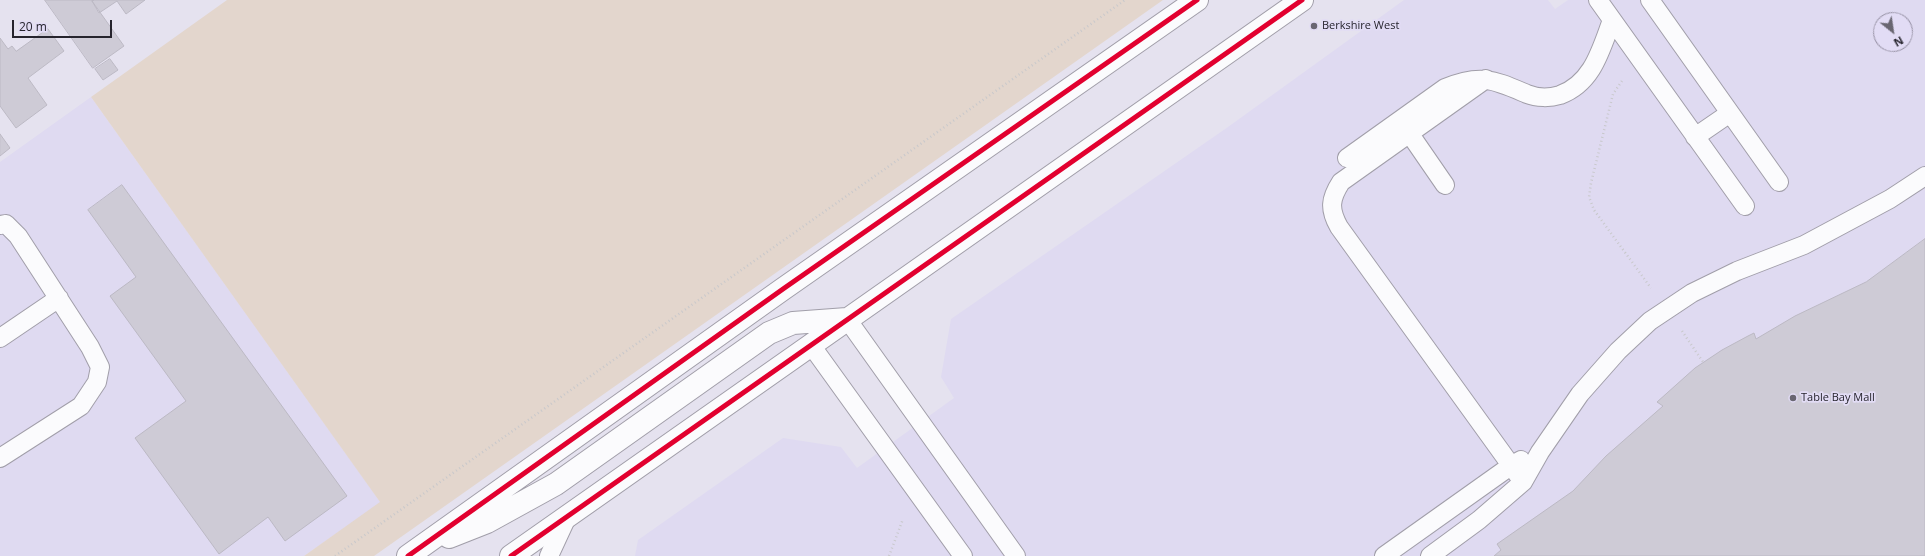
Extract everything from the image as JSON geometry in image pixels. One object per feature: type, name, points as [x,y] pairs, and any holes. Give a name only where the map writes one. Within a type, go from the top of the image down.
[{"type":"street","points":[[413,552],[777,294],[1197,0]]},
{"type":"street","points":[[511,556],[1302,0]]},
{"type":"street","points":[[413,552],[487,522],[556,484],[769,333],[793,323],[848,320]]},
{"type":"lane","points":[[1598,0],[1745,206]]},
{"type":"lane","points":[[1650,0],[1779,182]]},
{"type":"lane","points":[[1523,482],[1339,227],[1333,217],[1332,206],[1334,193],[1341,182],[1405,127],[1445,88],[1464,82],[1486,79],[1501,82],[1528,94],[1542,97],[1556,96],[1570,91],[1582,83],[1590,72],[1612,20]]},
{"type":"lane","points":[[1695,137],[1730,113]]},
{"type":"lane","points":[[1347,158],[1405,127]]},
{"type":"lane","points":[[1405,127],[1445,185]]},
{"type":"lane","points":[[1430,556],[1479,520],[1523,482],[1540,452],[1580,394],[1618,351],[1650,321],[1692,293],[1737,271],[1804,245],[1890,199],[1925,176]]},
{"type":"lane","points":[[0,225],[6,224],[18,236],[90,347],[100,367],[97,382],[81,406],[0,458]]},
{"type":"lane","points":[[0,338],[59,298]]},
{"type":"lane","points":[[848,320],[1016,556]]},
{"type":"lane","points":[[811,345],[963,556]]},
{"type":"lane","points":[[1384,556],[1512,465],[1540,452]]},
{"type":"lane","points":[[549,556],[569,514]]},
{"type":"path","points":[[335,556],[1125,0]]},
{"type":"path","points":[[1625,77],[1613,94],[1589,190],[1589,197],[1594,210],[1703,362]]},
{"type":"path","points":[[889,556],[905,513]]},
{"type":"shaded area","points":[[227,0],[1163,0],[374,556],[304,556],[380,502],[91,97]]},
{"type":"shaded area","name":"Table Bay Mall","points":[[1404,0],[1548,0],[1555,9],[1568,0],[1925,0],[1925,556],[635,556],[638,540],[783,438],[841,447],[857,468],[954,398],[941,377],[951,319],[1228,127]]},
{"type":"shaded area","points":[[91,97],[381,503],[304,556],[0,556],[0,162]]},
{"type":"building","points":[[45,0],[94,0],[92,1],[124,46],[93,68]]},
{"type":"building","points":[[145,0],[126,14],[117,1],[99,13],[92,1]]},
{"type":"building","points":[[48,29],[64,51],[28,78],[47,105],[16,128],[0,106],[0,38],[8,49],[12,46],[16,51]]},
{"type":"building","points":[[110,59],[118,70],[103,80],[95,69]]},
{"type":"building","points":[[0,134],[10,148],[0,156]]},
{"type":"building","points":[[122,185],[347,496],[285,541],[268,517],[219,554],[135,438],[186,401],[110,296],[136,277],[88,210]]},
{"type":"building","name":"Table Bay Mall","points":[[1925,239],[1925,556],[1494,556],[1501,550],[1497,544],[1573,491],[1606,456],[1663,406],[1657,402],[1695,368],[1722,350],[1748,336],[1754,333],[1756,339],[1795,316],[1866,282]]},
{"type":"transit line","points":[[408,556],[783,289],[1197,0]]},
{"type":"transit line","points":[[511,556],[1302,0]]},
{"type":"place","name":"Berkshire West","points":[[1314,26]]},
{"type":"place","name":"Table Bay Mall","points":[[1793,398]]}]
